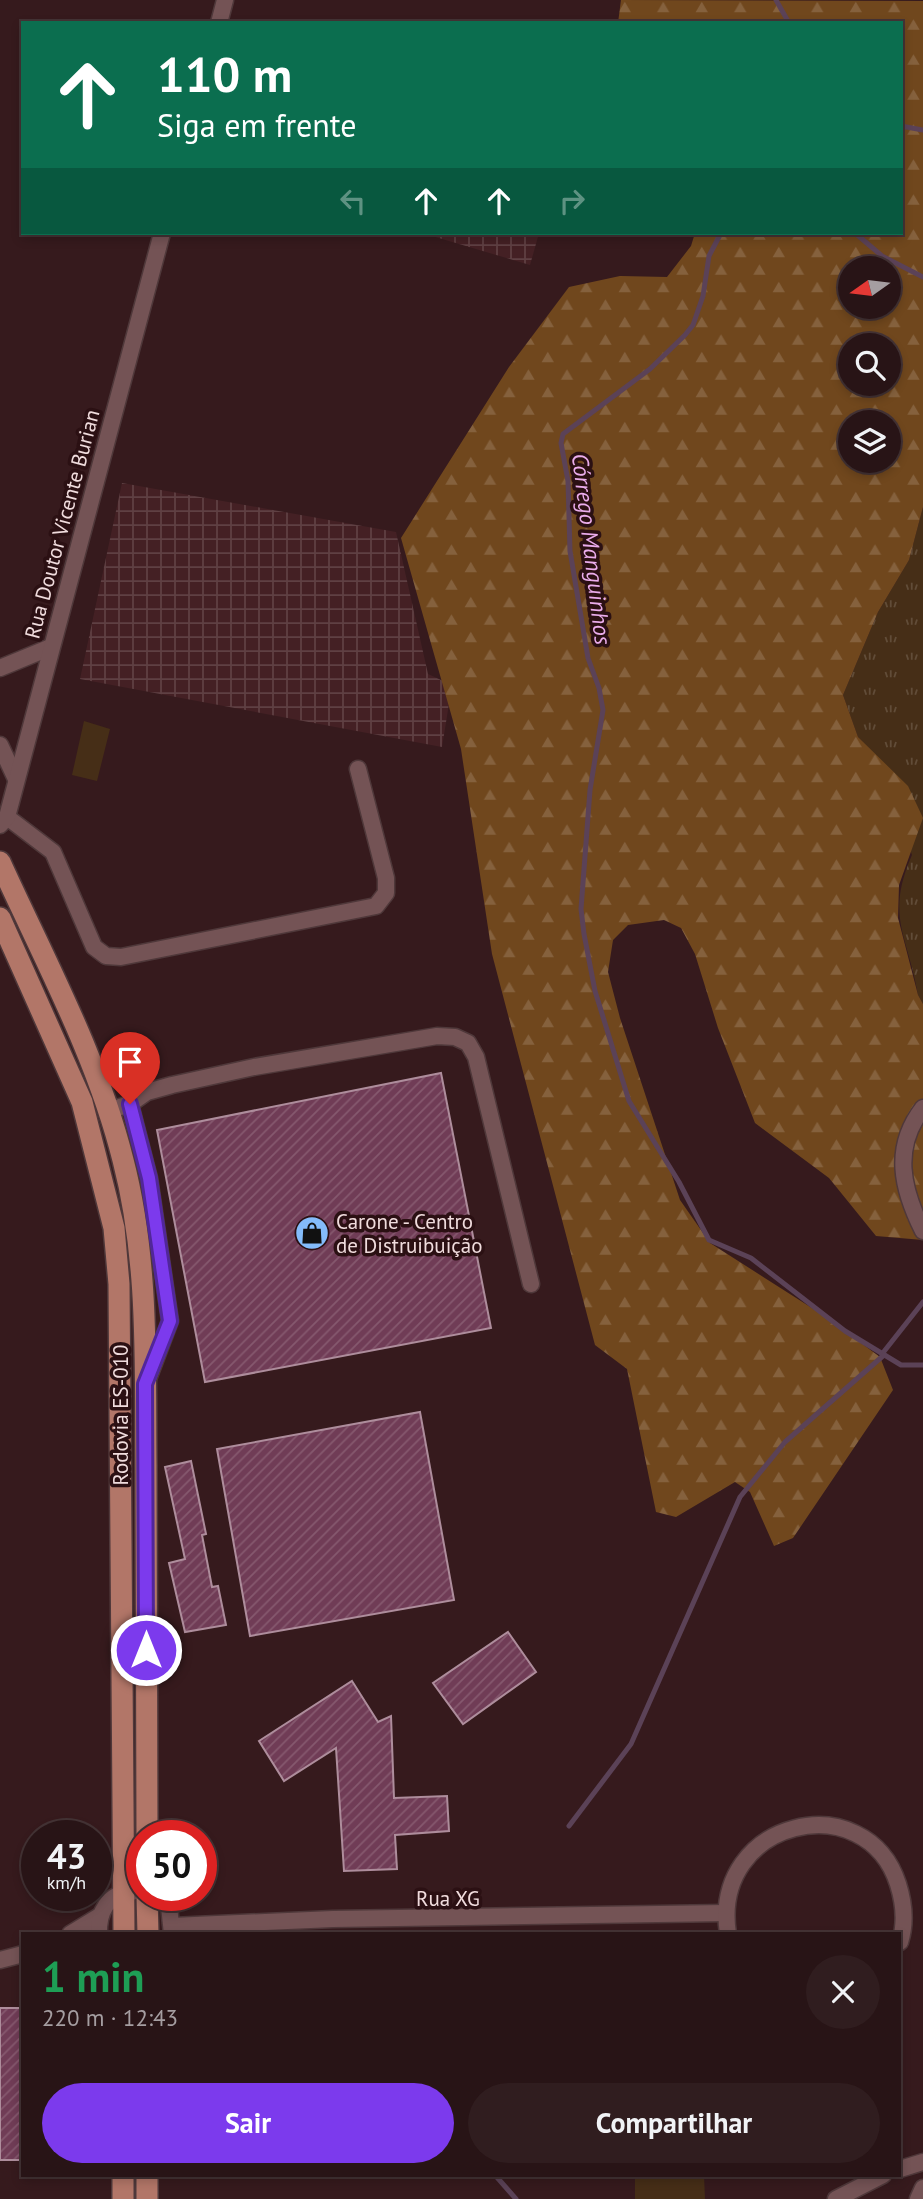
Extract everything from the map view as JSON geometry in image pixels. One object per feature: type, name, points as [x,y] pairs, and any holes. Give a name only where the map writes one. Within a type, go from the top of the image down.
[{"type":"main road","name":"Rodovia ES-010","points":[[0,862],[80,1037],[109,1111],[124,1160],[138,1236],[144,1286],[147,1820]]},
{"type":"main road","name":"Rodovia ES-010","points":[[0,918],[82,1102],[114,1228],[119,1284],[131,1820]]},
{"type":"main road","name":"Rodovia ES-010","points":[[124,1932],[129,1911]]},
{"type":"main road","points":[[148,1911],[148,1932]]},
{"type":"main road","points":[[123,2177],[123,2199]]},
{"type":"main road","points":[[147,2177],[147,2199]]},
{"type":"street","points":[[220,21],[225,0]]},
{"type":"street","name":"Rua Doutor Vicente Burian","points":[[4,821],[161,235]]},
{"type":"street","points":[[0,668],[51,646]]},
{"type":"street","points":[[0,745],[16,779]]},
{"type":"street","points":[[4,821],[53,852],[94,947],[106,956],[121,957],[376,906],[386,892],[386,878],[358,769]]},
{"type":"street","points":[[109,1111],[130,1104],[147,1091],[242,1069],[437,1036],[455,1037],[468,1043],[476,1057],[531,1284]]},
{"type":"street","points":[[130,1104],[149,1178],[170,1321],[145,1384]]},
{"type":"street","points":[[923,1108],[906,1138],[902,1164],[911,1207],[923,1231]]},
{"type":"street","points":[[728,1932],[725,1913],[735,1875],[745,1858],[767,1838],[794,1827],[824,1825],[852,1833],[877,1850],[895,1874],[904,1902],[901,1938]]},
{"type":"street","points":[[99,1932],[101,1916],[109,1901],[126,1895]]},
{"type":"street","name":"Rua XG","points":[[170,1911],[172,1930],[332,1919],[725,1913]]},
{"type":"street","points":[[73,1932],[101,1916]]},
{"type":"street","points":[[0,1960],[21,1955]]},
{"type":"street","points":[[901,2169],[923,2162]]},
{"type":"street","points":[[836,2199],[879,2177]]},
{"type":"street","points":[[918,2199],[923,2188]]},
{"type":"shaded area","points":[[429,235],[538,235],[530,265]]},
{"type":"shaded area","points":[[122,483],[396,532],[428,674],[452,685],[442,747],[80,679]]},
{"type":"green space","points":[[621,0],[923,1],[923,507],[909,560],[878,612],[843,695],[858,737],[908,786],[923,818],[899,885],[898,918],[918,995],[923,1004],[923,1240],[876,1236],[829,1178],[755,1123],[718,1028],[695,954],[681,928],[664,920],[628,925],[613,940],[608,972],[620,1018],[680,1200],[710,1243],[826,1317],[880,1357],[893,1390],[793,1538],[774,1546],[750,1492],[735,1482],[676,1517],[656,1512],[627,1369],[595,1345],[492,954],[461,749],[401,538],[509,367],[569,287],[620,276],[667,277],[691,246],[694,235],[903,235],[903,21],[618,21]]},
{"type":"green space","points":[[923,507],[923,1004],[918,995],[899,911],[904,876],[912,855],[880,760],[858,737],[843,695],[878,612],[909,560]]},
{"type":"green space","points":[[84,721],[110,729],[97,781],[72,775]]},
{"type":"green space","points":[[635,2177],[704,2177],[705,2199],[635,2199]]},
{"type":"building","points":[[441,1073],[491,1328],[205,1382],[157,1130]]},
{"type":"building","points":[[420,1412],[454,1600],[250,1636],[217,1449]]},
{"type":"building","points":[[191,1461],[206,1534],[202,1535],[212,1587],[218,1586],[226,1625],[185,1632],[169,1563],[185,1559],[165,1467]]},
{"type":"building","points":[[508,1632],[536,1672],[463,1724],[433,1683]]},
{"type":"building","points":[[352,1681],[378,1722],[391,1716],[394,1798],[447,1796],[449,1831],[395,1835],[397,1869],[344,1871],[336,1748],[284,1781],[259,1741]]},
{"type":"building","points":[[0,2008],[21,2008],[21,2160],[0,2160]]},
{"type":"waterway","name":"Córrego Manguinhos","points":[[776,0],[788,21]]},
{"type":"waterway","points":[[903,126],[923,130]]},
{"type":"waterway","name":"Córrego Manguinhos","points":[[720,235],[709,256],[703,296],[693,325],[650,369],[563,434],[561,443],[568,481],[570,551],[588,658],[599,688],[603,710],[590,790],[581,909],[584,934],[595,991],[629,1101],[679,1182],[709,1240],[751,1258],[845,1331],[901,1365],[923,1365]]},
{"type":"waterway","points":[[857,235],[882,256],[923,277]]},
{"type":"waterway","points":[[882,1354],[923,1302]]},
{"type":"waterway","points":[[569,1826],[631,1744],[740,1497],[785,1442],[884,1355]]},
{"type":"waterway","points":[[497,2177],[516,2199]]},
{"type":"place","name":"Carone - Centro de Distruibuição","points":[[312,1233]]},
{"type":"route","points":[[130,1104],[149,1178],[170,1321],[145,1384],[146,1650]]}]
